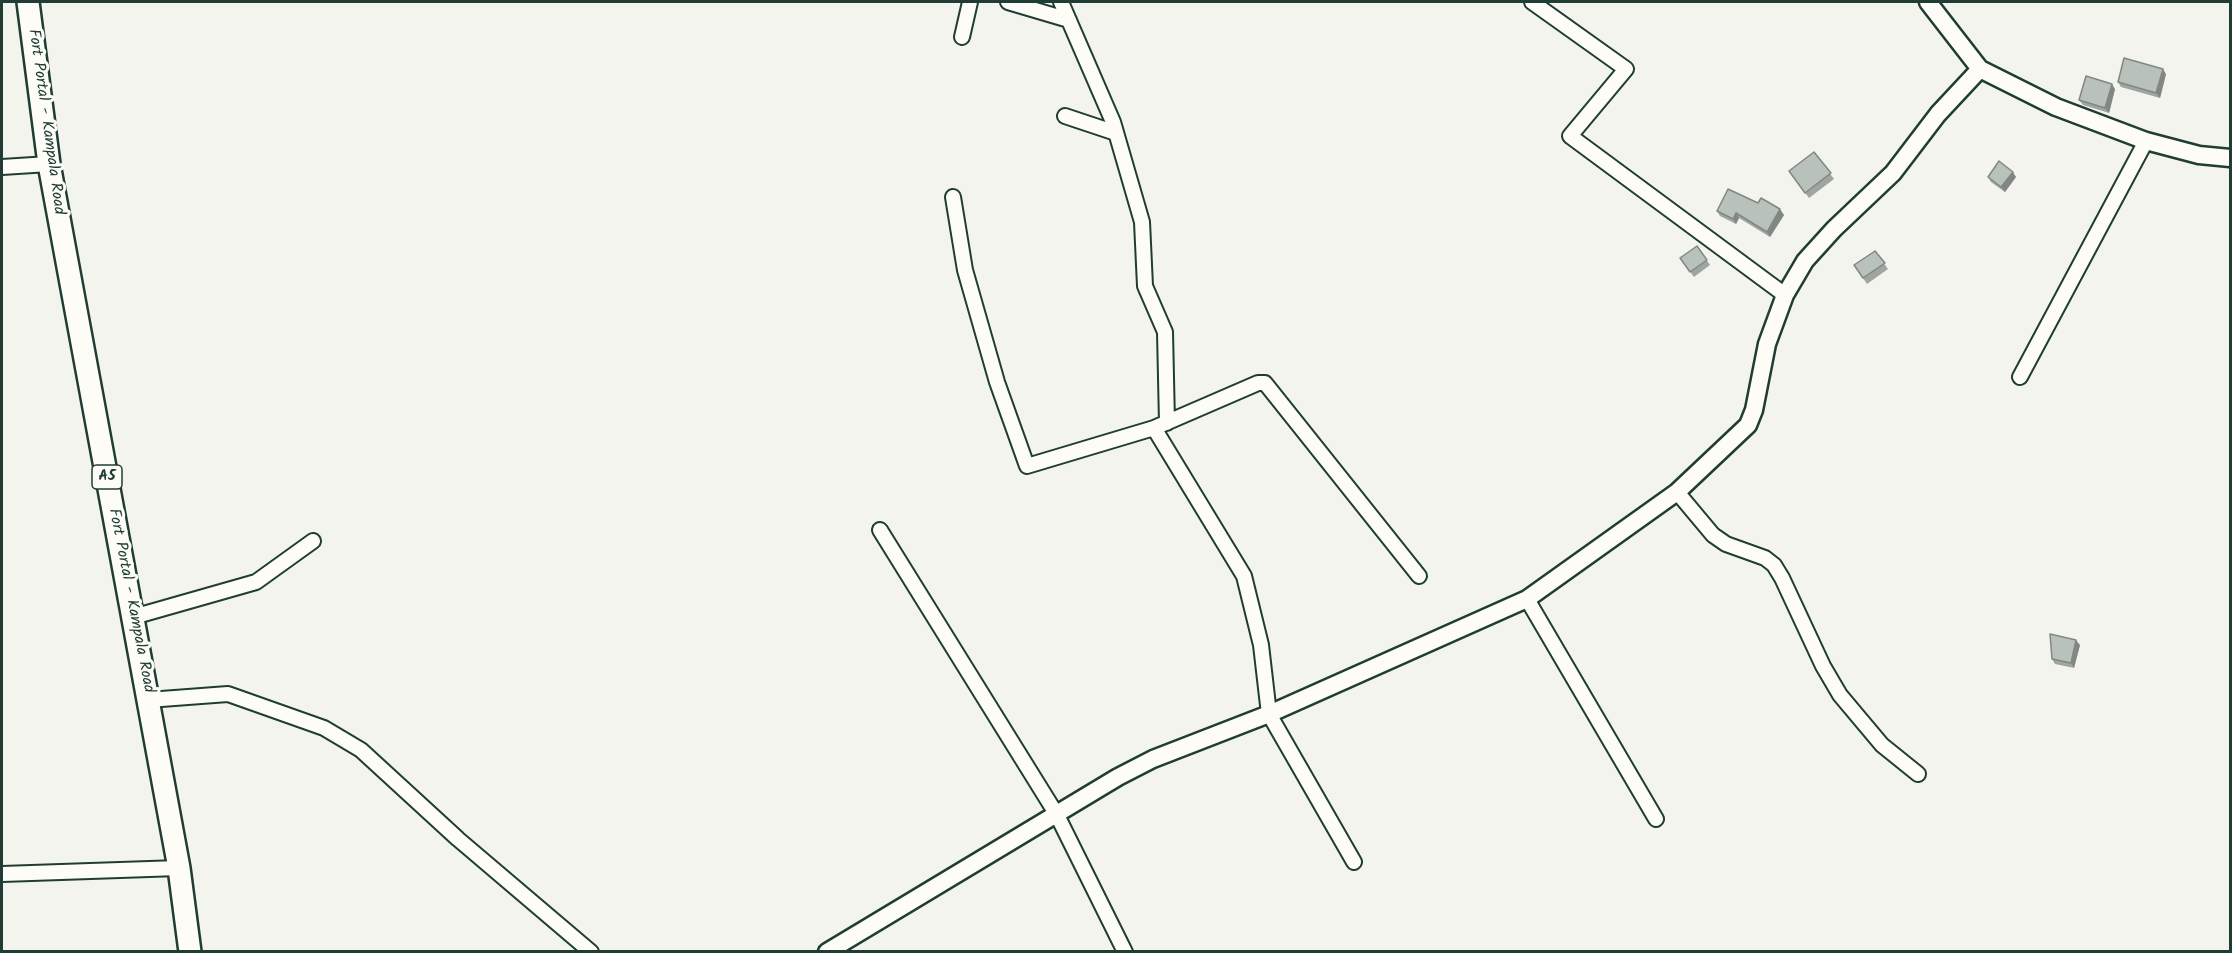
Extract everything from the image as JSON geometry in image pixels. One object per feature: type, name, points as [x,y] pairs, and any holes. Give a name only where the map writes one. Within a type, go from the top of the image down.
[{"type":"main road","name":"Fort Portal - Kampala Road","points":[[28,2],[50,164],[179,868],[190,951]]},
{"type":"street","points":[[962,38],[970,2]]},
{"type":"street","points":[[1008,2],[1069,20]]},
{"type":"street","points":[[1061,2],[1116,133],[1142,222],[1146,286],[1165,332],[1161,425],[1244,576],[1261,645],[1269,714],[1354,862]]},
{"type":"street","points":[[1532,2],[1626,69],[1570,136],[1785,295]]},
{"type":"street","points":[[1928,2],[1980,69],[2056,107],[2146,141],[2199,155],[2230,159]]},
{"type":"street","points":[[827,951],[1118,777],[1153,759],[1269,714],[1527,599],[1677,492],[1748,425],[1754,410],[1767,344],[1785,295],[1805,261],[1834,229],[1893,173],[1938,114],[1980,69]]},
{"type":"street","points":[[1065,116],[1116,133]]},
{"type":"street","points":[[2020,377],[2146,141]]},
{"type":"street","points":[[2,166],[50,164]]},
{"type":"street","points":[[953,197],[965,270],[997,382],[1027,466],[1161,425],[1258,383],[1265,383],[1419,576]]},
{"type":"street","points":[[1677,492],[1713,535],[1726,544],[1765,558],[1774,565],[1823,666],[1840,695],[1882,746],[1918,774]]},
{"type":"street","points":[[880,530],[1056,815],[1125,951]]},
{"type":"street","points":[[133,617],[256,582],[313,541]]},
{"type":"street","points":[[1527,599],[1656,819]]},
{"type":"street","points":[[148,700],[228,694],[324,728],[361,750],[458,839],[591,951]]},
{"type":"street","points":[[2,874],[179,868]]},
{"type":"building","points":[[2124,58],[2163,69],[2156,93],[2118,82]]},
{"type":"building","points":[[2086,76],[2112,84],[2105,108],[2079,100]]},
{"type":"building","points":[[1814,152],[1831,173],[1805,193],[1789,171]]},
{"type":"building","points":[[1999,161],[2013,172],[2001,187],[1988,177]]},
{"type":"building","points":[[1728,189],[1758,203],[1761,198],[1780,209],[1767,232],[1736,213],[1733,219],[1717,211]]},
{"type":"building","points":[[1697,246],[1707,260],[1690,272],[1680,258]]},
{"type":"building","points":[[1875,251],[1885,263],[1863,278],[1854,265]]},
{"type":"building","points":[[2050,634],[2076,640],[2071,663],[2052,659]]}]
